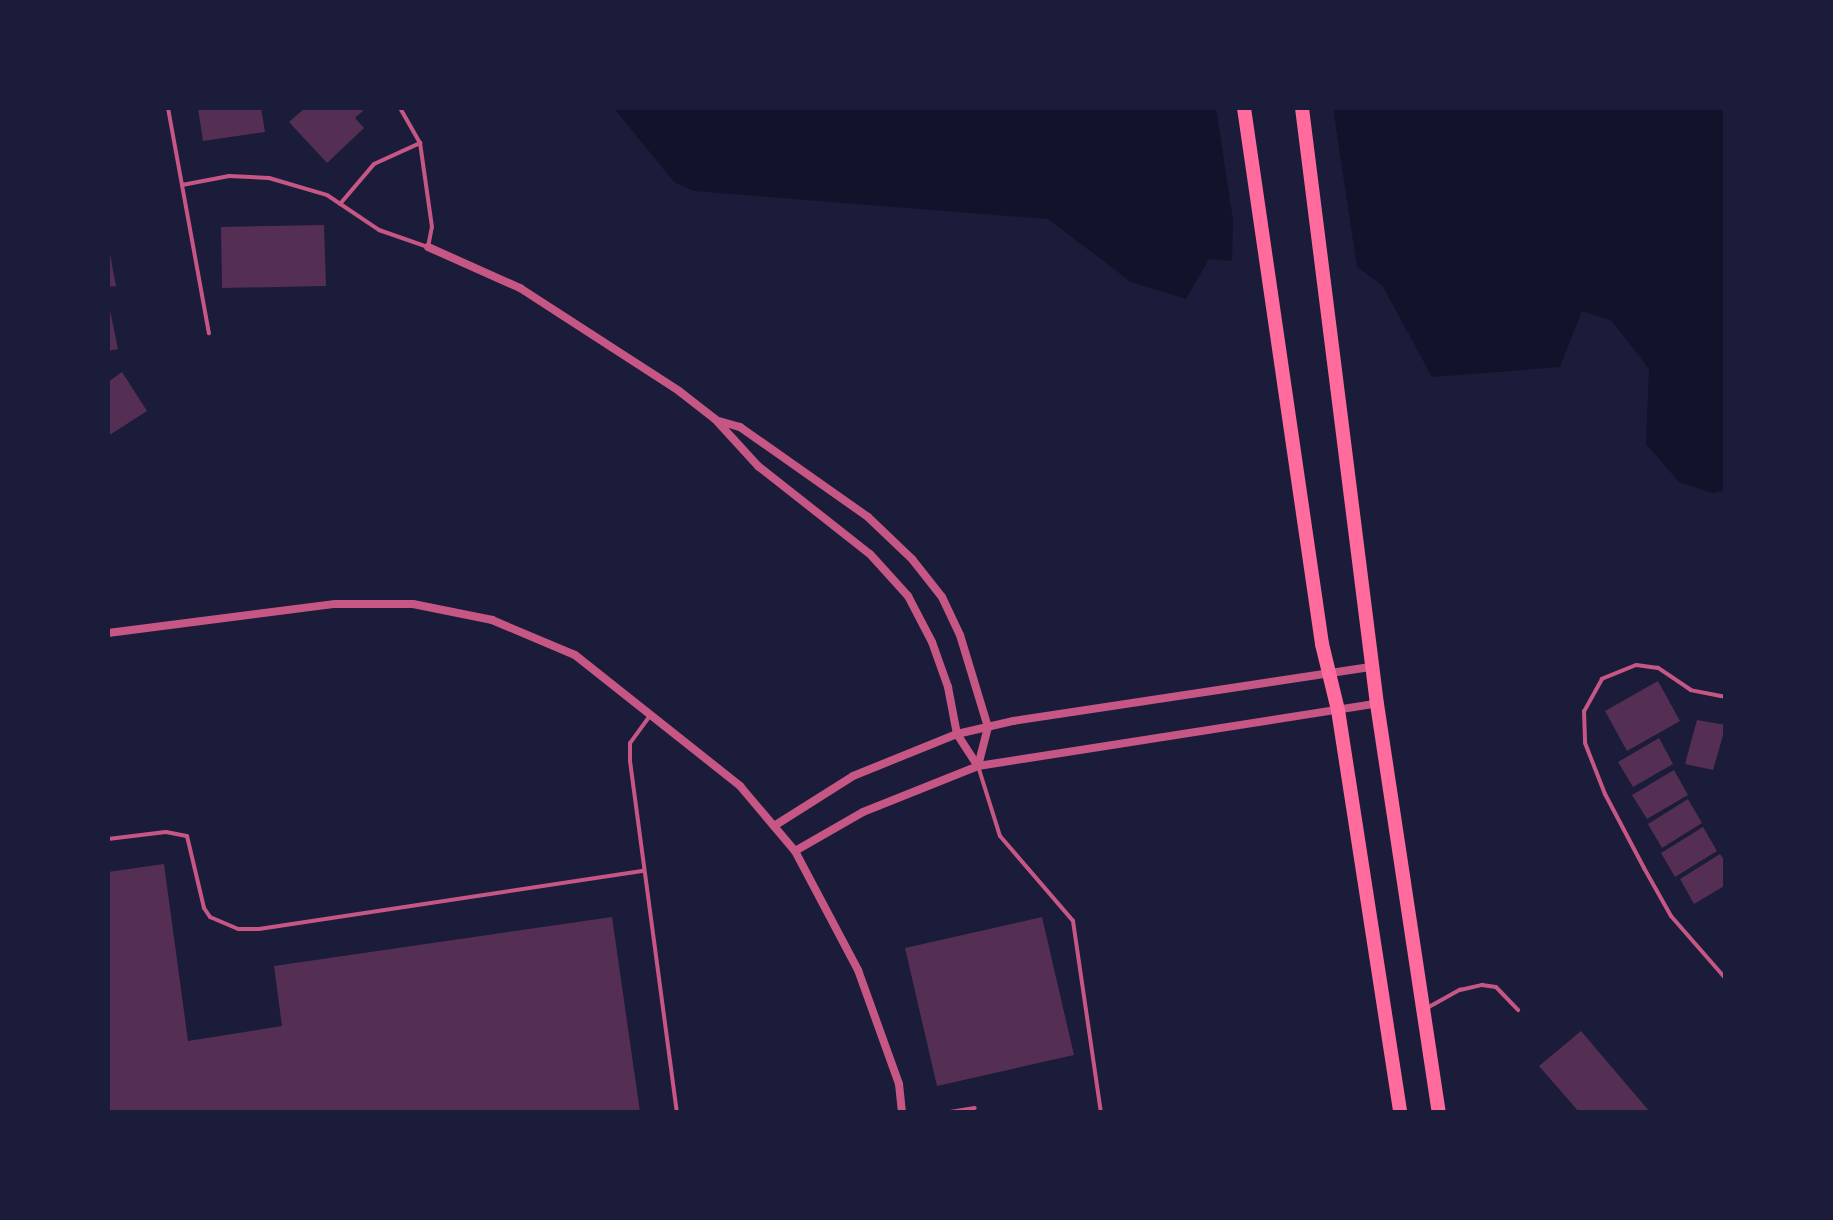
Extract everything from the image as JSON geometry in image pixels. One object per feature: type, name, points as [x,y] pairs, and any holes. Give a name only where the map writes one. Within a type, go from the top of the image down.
[{"type":"highway","points":[[1244,108],[1400,1112]]},
{"type":"highway","points":[[1302,108],[1377,704],[1439,1112]]},
{"type":"street","points":[[428,247],[520,288],[715,419],[758,466],[870,554],[908,596],[932,642],[948,687],[957,734],[978,766]]},
{"type":"street","points":[[715,419],[740,427],[781,453],[868,517],[942,596],[960,635],[988,727],[978,766]]},
{"type":"street","points":[[108,633],[335,604],[413,604],[492,620],[575,655],[740,786],[795,850],[858,970],[898,1084],[902,1112]]},
{"type":"street","points":[[774,826],[854,776],[957,734],[1372,667]]},
{"type":"street","points":[[795,850],[863,812],[978,766],[1377,704]]},
{"type":"lane","points":[[168,108],[209,333]]},
{"type":"lane","points":[[182,185],[229,176],[269,178],[340,204],[379,230],[428,247],[432,228],[420,142],[400,108]]},
{"type":"lane","points":[[340,204],[374,164],[420,142]]},
{"type":"lane","points":[[1726,698],[1691,690],[1658,668],[1636,665],[1602,679],[1584,711],[1585,742],[1604,794],[1671,916],[1726,978]]},
{"type":"lane","points":[[651,713],[630,743],[677,1112]]},
{"type":"lane","points":[[978,766],[1000,836],[1073,921],[1101,1112]]},
{"type":"lane","points":[[108,839],[166,832],[187,836],[204,908],[210,917],[238,928],[259,929],[644,871]]},
{"type":"lane","points":[[1423,1010],[1460,990],[1482,985],[1496,987],[1518,1010]]},
{"type":"lane","points":[[950,1112],[975,1108]]},
{"type":"shaded area","points":[[614,108],[1216,108],[1233,220],[1232,261],[1209,259],[1186,299],[1131,282],[1048,219],[694,191],[674,182]]},
{"type":"shaded area","points":[[1333,108],[1725,108],[1725,491],[1712,493],[1679,482],[1646,444],[1649,369],[1612,321],[1582,311],[1560,367],[1432,377],[1382,285],[1357,267]]},
{"type":"building","points":[[198,108],[261,108],[265,132],[203,141]]},
{"type":"building","points":[[305,108],[366,108],[355,118],[364,128],[327,163],[289,122]]},
{"type":"building","points":[[324,225],[326,286],[222,288],[221,227]]},
{"type":"building","points":[[108,244],[116,286],[108,287]]},
{"type":"building","points":[[108,301],[118,349],[108,351]]},
{"type":"building","points":[[122,372],[147,411],[108,436],[108,382]]},
{"type":"building","points":[[1658,681],[1680,721],[1627,751],[1605,711]]},
{"type":"building","points":[[1697,720],[1726,725],[1713,770],[1685,764]]},
{"type":"building","points":[[1659,738],[1673,764],[1633,787],[1618,762]]},
{"type":"building","points":[[1674,770],[1688,795],[1647,819],[1632,795]]},
{"type":"building","points":[[1688,799],[1702,823],[1662,848],[1648,824]]},
{"type":"building","points":[[1703,827],[1717,851],[1675,877],[1661,853]]},
{"type":"building","points":[[1720,854],[1726,863],[1726,885],[1694,904],[1680,879]]},
{"type":"building","points":[[164,864],[188,1041],[282,1026],[274,966],[612,917],[640,1112],[108,1112],[108,872]]},
{"type":"building","points":[[1042,917],[1074,1055],[937,1086],[905,948]]},
{"type":"building","points":[[1581,1031],[1650,1112],[1579,1112],[1539,1066]]}]
